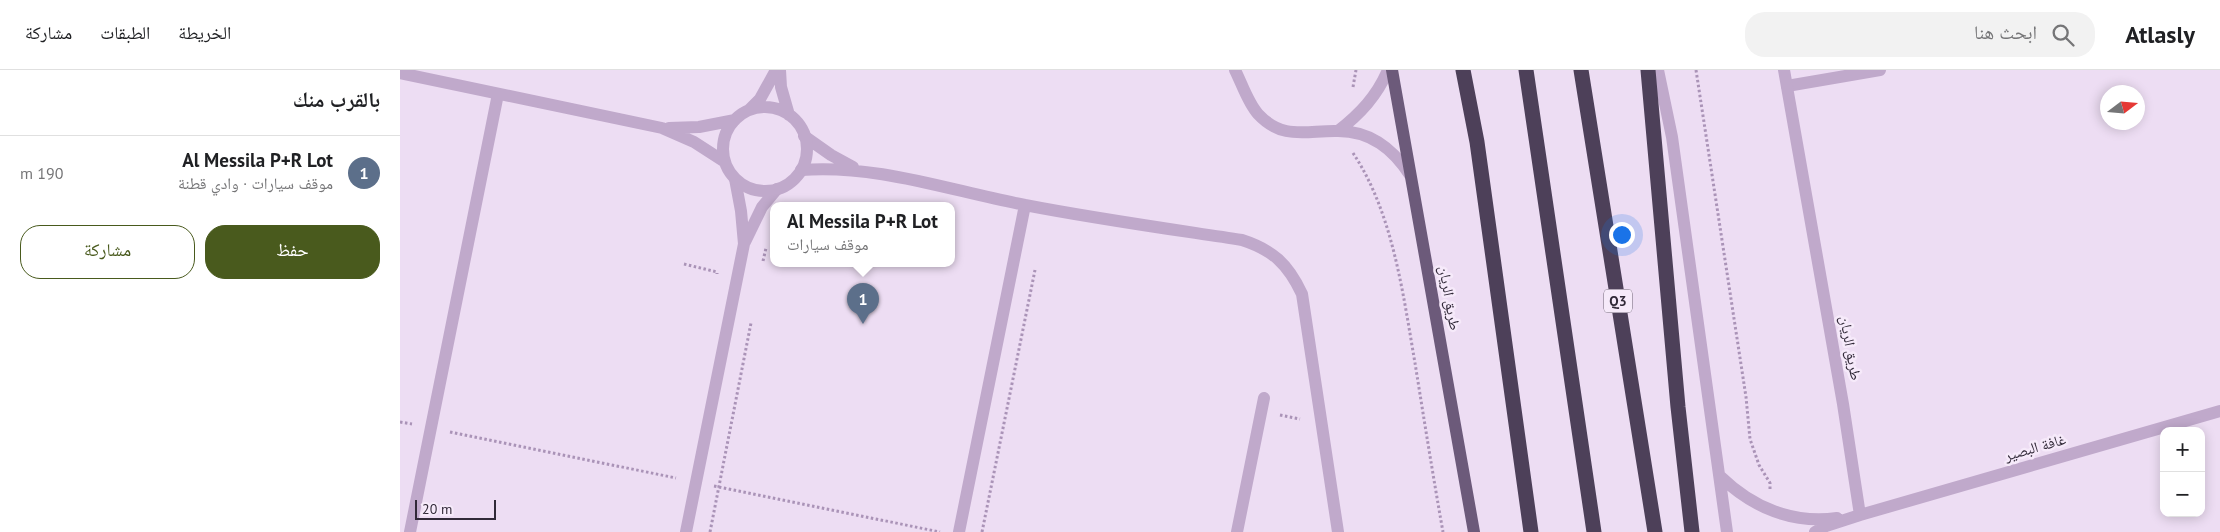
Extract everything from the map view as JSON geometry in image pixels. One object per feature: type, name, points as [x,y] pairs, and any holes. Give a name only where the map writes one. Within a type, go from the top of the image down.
[{"type":"highway","points":[[1526,70],[1594,532]]},
{"type":"highway","name":"Q3","points":[[1581,70],[1655,532]]},
{"type":"highway","points":[[1648,70],[1678,407],[1692,532]]},
{"type":"highway","points":[[1464,76],[1477,142],[1531,532]]},
{"type":"main road","name":"طريق الريان","points":[[1390,70],[1474,532]]},
{"type":"street","points":[[744,244],[741,211],[735,179],[725,162],[723,146],[727,130],[735,120],[749,110],[760,98],[776,70]]},
{"type":"street","points":[[780,70],[782,87],[790,115]]},
{"type":"street","points":[[1235,70],[1257,113],[1271,125],[1287,132],[1356,132],[1373,138],[1388,147],[1410,175]]},
{"type":"street","points":[[1338,131],[1364,108],[1375,95],[1390,70]]},
{"type":"street","points":[[1658,70],[1672,137],[1728,532]]},
{"type":"street","name":"طريق الريان","points":[[1784,70],[1843,404],[1860,515]]},
{"type":"street","points":[[1787,86],[1880,70]]},
{"type":"street","points":[[400,73],[662,128],[699,128],[735,120]]},
{"type":"street","points":[[410,532],[498,94]]},
{"type":"street","points":[[735,179],[755,190],[777,189],[786,185],[801,170],[805,159],[804,136],[799,124],[790,115],[777,108],[763,106],[749,110]]},
{"type":"street","points":[[662,128],[694,142],[725,162]]},
{"type":"street","points":[[804,136],[831,155],[859,170]]},
{"type":"street","points":[[801,170],[830,168],[859,170],[1025,205],[1242,240],[1264,247],[1293,274],[1302,294],[1338,532]]},
{"type":"street","points":[[686,532],[744,244],[762,207],[777,189]]},
{"type":"street","points":[[959,532],[1025,205]]},
{"type":"street","points":[[1237,532],[1264,398]]},
{"type":"street","name":"غافة البصير","points":[[1815,532],[1826,526],[1860,515],[2220,411]]},
{"type":"street","name":"غافة البصير","points":[[1721,477],[1743,497],[1770,510],[1798,518],[1827,519],[1860,515]]},
{"type":"path","points":[[1352,95],[1356,70]]},
{"type":"path","points":[[1696,70],[1746,397],[1750,439],[1758,465],[1770,483],[1770,510]]},
{"type":"path","points":[[1338,131],[1364,169],[1378,202],[1400,277],[1443,532]]},
{"type":"path","points":[[762,270],[768,243]]},
{"type":"path","points":[[982,532],[1036,270]]},
{"type":"path","points":[[710,532],[752,315]]},
{"type":"path","points":[[400,422],[940,532]]},
{"type":"place","name":"Al Messila P+R Lot","points":[[863,324]]}]
